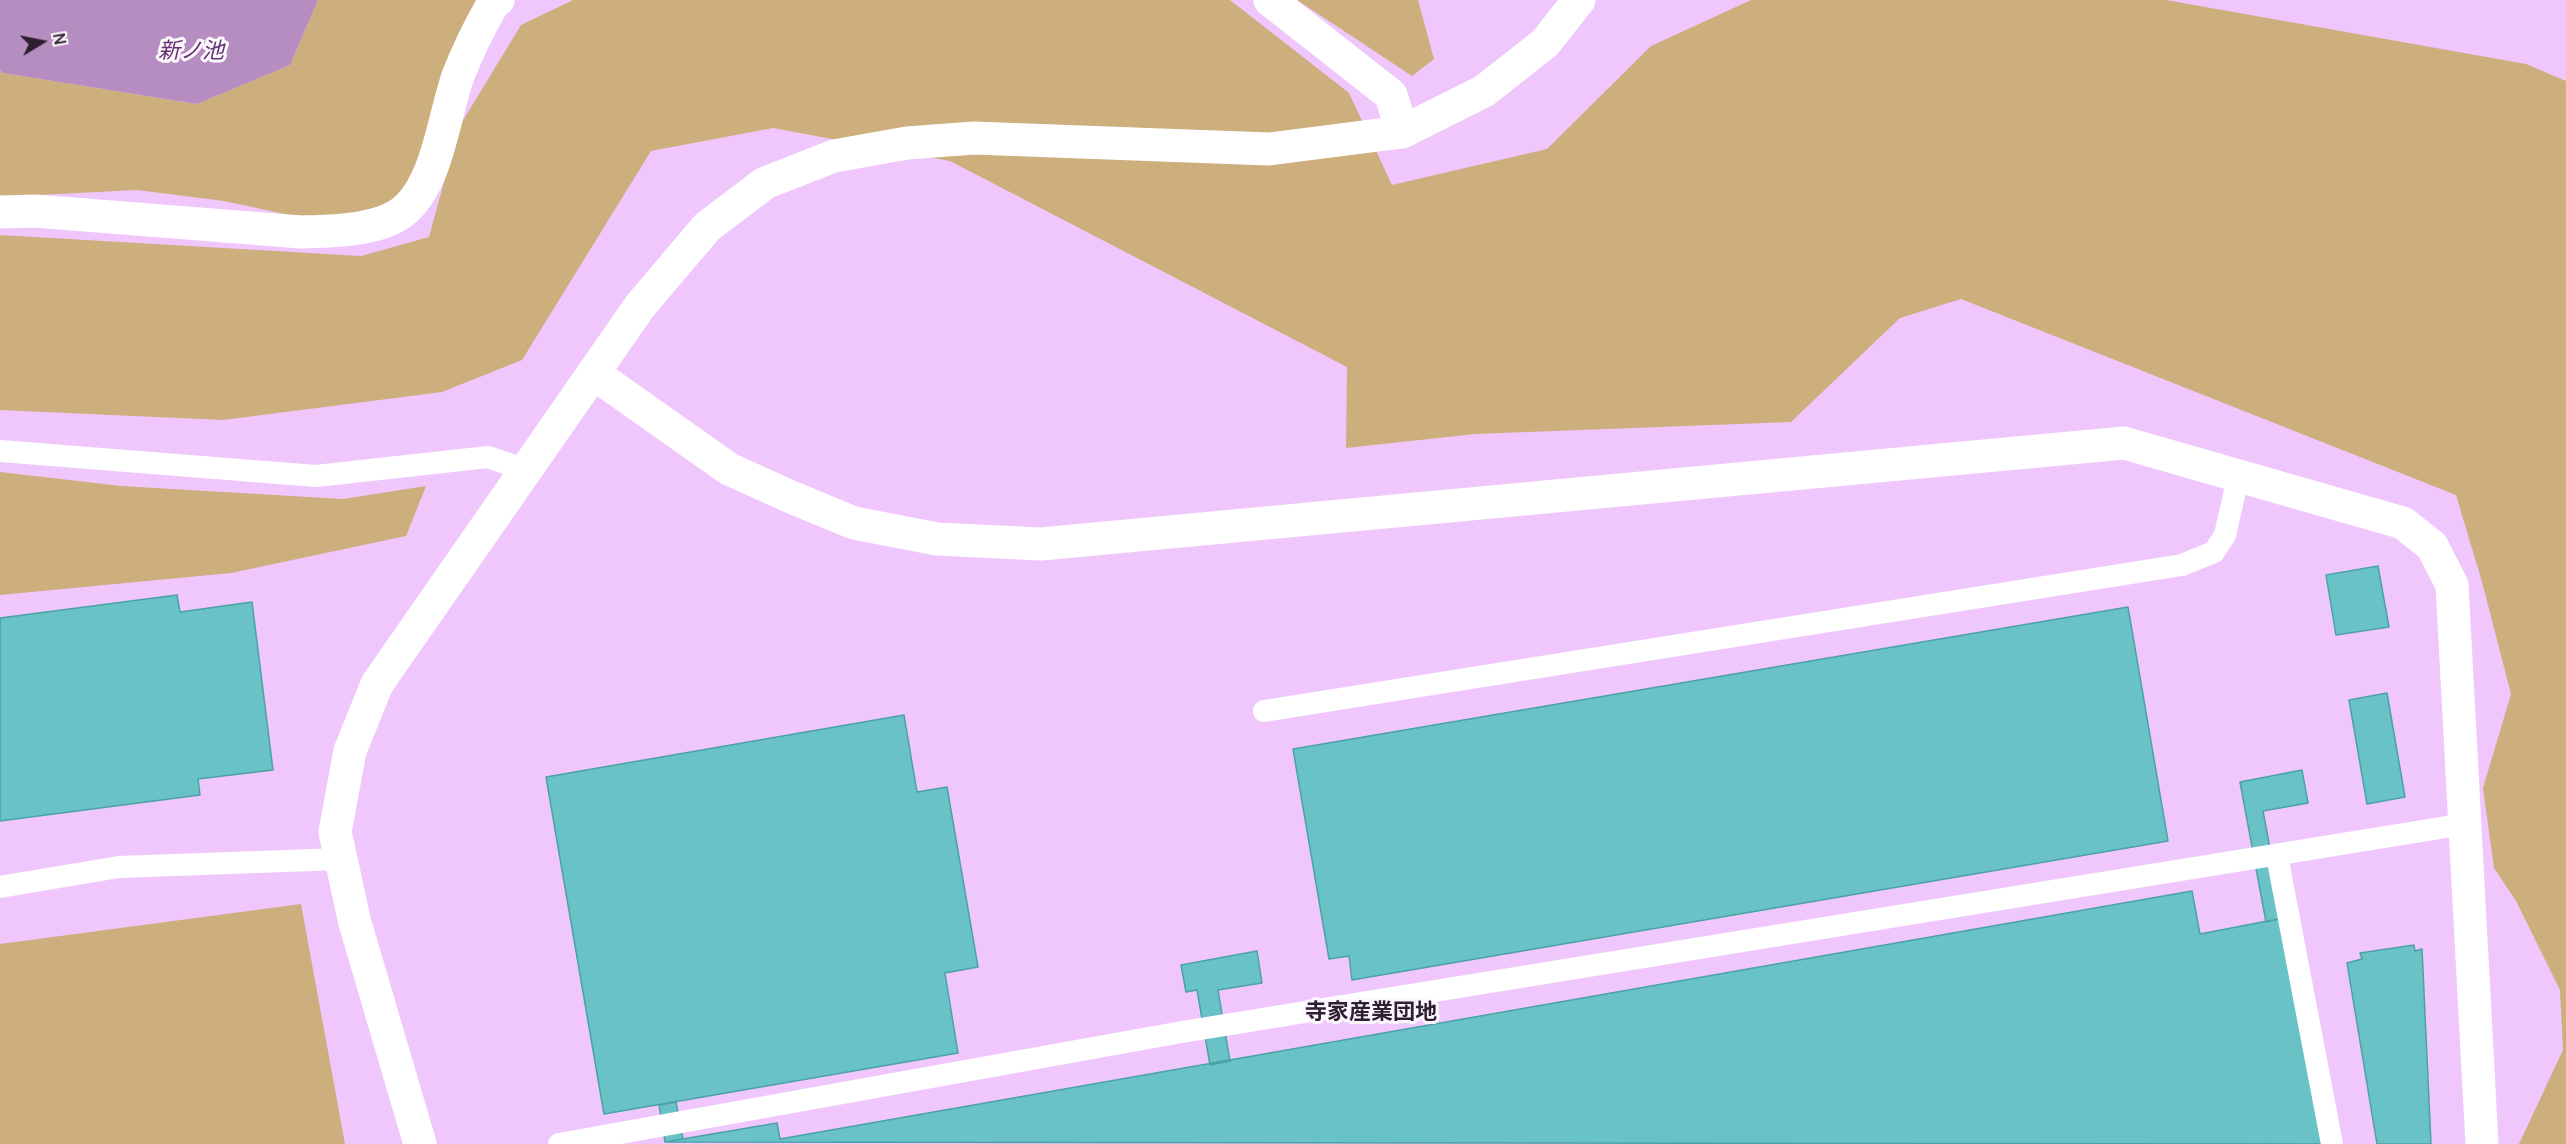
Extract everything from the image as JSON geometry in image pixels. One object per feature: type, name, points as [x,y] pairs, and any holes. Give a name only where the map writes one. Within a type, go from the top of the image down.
[{"type":"street","points":[[0,212],[35,211],[301,232],[343,231],[377,225],[406,209],[426,182],[472,38],[494,2],[498,0]]},
{"type":"street","points":[[1270,0],[1391,95],[1402,132]]},
{"type":"street","points":[[420,1144],[355,923],[335,832],[350,751],[377,684],[640,306],[707,228],[765,183],[834,156],[907,143],[974,138],[1269,149],[1402,132],[1484,91],[1545,43],[1579,0]]},
{"type":"street","points":[[593,373],[729,469],[790,498],[854,523],[937,539],[1041,544],[2124,443],[2238,478],[2403,524],[2432,546],[2452,585],[2482,1144]]},
{"type":"lane","points":[[0,450],[316,476],[488,457],[525,470]]},
{"type":"lane","points":[[1264,711],[2182,565],[2214,552],[2225,535],[2238,478]]},
{"type":"lane","points":[[559,1144],[1182,1032],[2465,824]]},
{"type":"lane","points":[[2277,856],[2332,1144]]},
{"type":"lane","points":[[0,887],[119,867],[341,859]]},
{"type":"shaded area","points":[[318,0],[478,0],[413,176],[397,198],[372,211],[303,218],[224,201],[137,190],[0,197],[0,70],[3,73],[197,104],[290,65]]},
{"type":"shaded area","points":[[573,0],[1230,0],[1349,93],[1392,185],[1547,149],[1651,46],[1751,0],[2166,0],[2526,64],[2566,81],[2566,1144],[2519,1144],[2563,1050],[2560,990],[2516,901],[2494,868],[2483,788],[2511,694],[2482,582],[2456,495],[1961,299],[1900,318],[1791,422],[1475,434],[1346,448],[1347,367],[950,161],[773,128],[651,151],[522,360],[442,392],[223,420],[0,410],[0,235],[361,256],[429,237],[459,127],[521,25]]},
{"type":"shaded area","points":[[1297,0],[1418,0],[1434,59],[1412,76]]},
{"type":"shaded area","points":[[0,472],[121,486],[343,499],[426,486],[406,536],[231,573],[0,595]]},
{"type":"shaded area","points":[[301,904],[345,1144],[0,1144],[0,944]]},
{"type":"water","name":"新ノ池","points":[[0,0],[318,0],[290,65],[197,104],[3,73],[0,70]]},
{"type":"building","points":[[2378,566],[2389,627],[2336,635],[2326,575]]},
{"type":"building","points":[[177,595],[180,612],[252,602],[273,770],[198,779],[200,795],[0,821],[0,618]]},
{"type":"building","points":[[2128,607],[2168,841],[1352,980],[1349,956],[1329,959],[1293,749]]},
{"type":"building","points":[[2387,693],[2405,797],[2367,804],[2349,700]]},
{"type":"building","points":[[904,715],[917,792],[947,787],[978,967],[945,973],[958,1053],[604,1114],[546,777]]},
{"type":"building","points":[[2302,770],[2308,803],[2263,811],[2283,918],[2266,922],[2240,782]]},
{"type":"building","points":[[2192,891],[2200,934],[2283,918],[2323,1144],[665,1142],[777,1123],[780,1139]]},
{"type":"building","points":[[2414,945],[2415,951],[2422,949],[2431,1144],[2377,1144],[2347,963],[2362,959],[2360,953]]},
{"type":"building","points":[[1257,951],[1262,983],[1218,990],[1230,1061],[1210,1065],[1197,990],[1186,992],[1181,965]]},
{"type":"building","points":[[676,1102],[683,1139],[665,1142],[659,1105]]},
{"type":"district","name":"寺家産業団地","points":[[1371,1013]]}]
